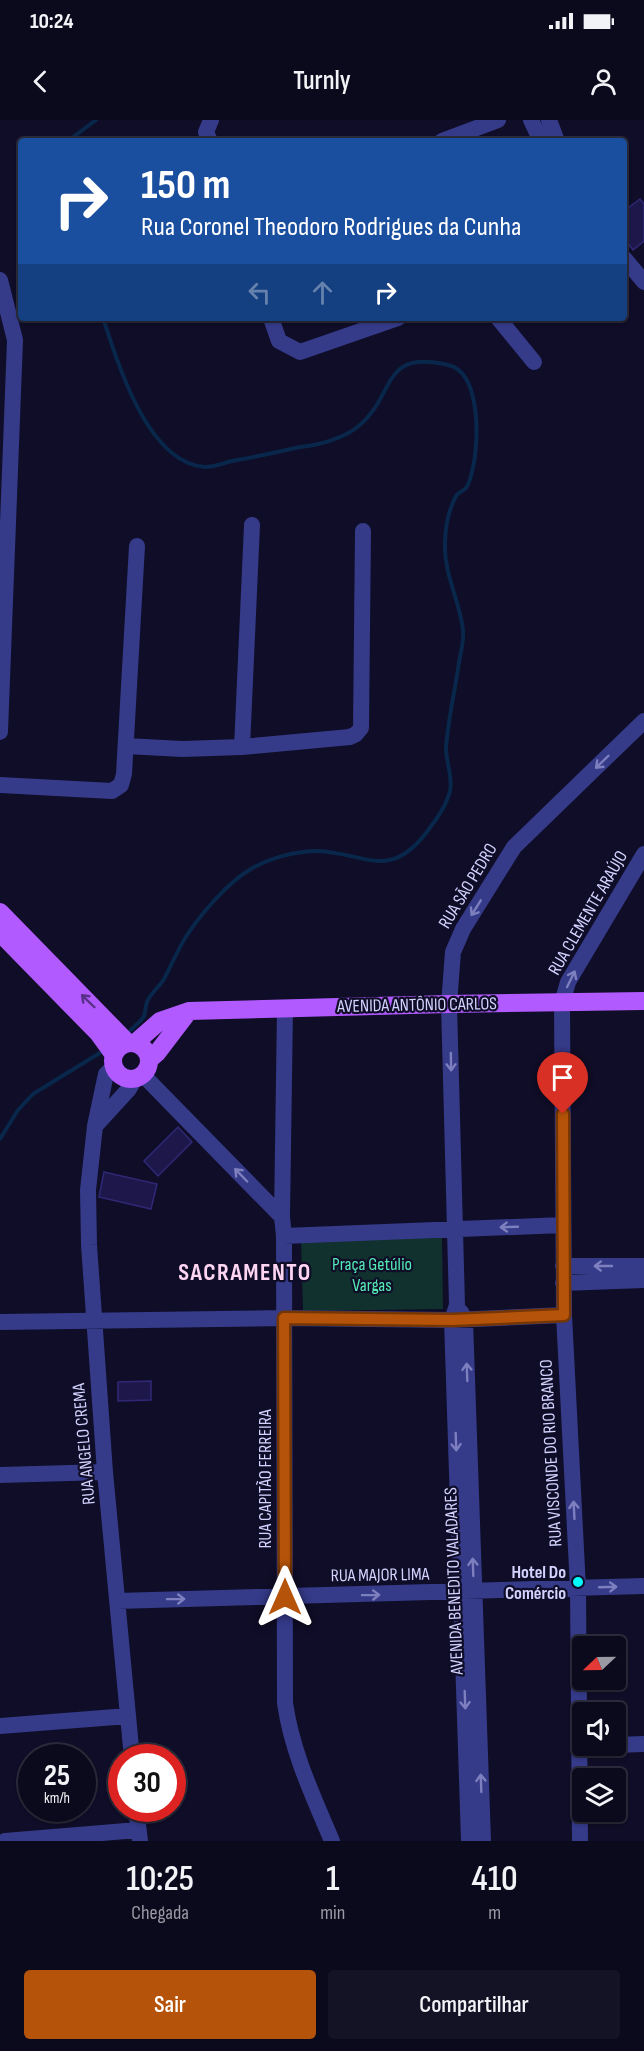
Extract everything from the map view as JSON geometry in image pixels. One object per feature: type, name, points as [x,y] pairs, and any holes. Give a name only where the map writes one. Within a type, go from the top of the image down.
[{"type":"main road","points":[[0,912],[123,1052],[125,1078],[142,1071],[189,1011]]},
{"type":"main road","points":[[0,933],[98,1033],[123,1052],[145,1049],[142,1071]]},
{"type":"main road","name":"AVENIDA ANTÔNIO CARLOS","points":[[123,1052],[160,1021],[189,1011],[644,1001]]},
{"type":"street","points":[[209,138],[206,132],[211,120]]},
{"type":"street","points":[[450,138],[498,120]]},
{"type":"street","points":[[531,120],[540,138]]},
{"type":"street","points":[[549,120],[556,138]]},
{"type":"street","points":[[627,262],[644,282]]},
{"type":"street","points":[[627,276],[644,295]]},
{"type":"street","points":[[0,280],[8,340],[0,732]]},
{"type":"street","points":[[272,321],[279,341],[300,352],[389,321]]},
{"type":"street","points":[[500,321],[534,362]]},
{"type":"street","points":[[242,747],[252,525]]},
{"type":"street","points":[[126,746],[182,749],[242,747],[350,737],[356,734],[361,728],[363,531]]},
{"type":"street","points":[[0,785],[112,791],[121,785],[126,746],[136,546]]},
{"type":"street","name":"RUA SÃO PEDRO","points":[[458,1315],[449,1004],[453,952],[463,929],[514,847],[644,721]]},
{"type":"street","name":"RUA CLEMENTE ARAÚJO","points":[[564,1315],[562,1004],[568,982],[644,854]]},
{"type":"street","name":"RUA CAPITÃO FERREIRA","points":[[285,1008],[282,1217],[284,1236],[285,1703],[297,1758],[332,1841]]},
{"type":"street","name":"RUA ANGELO CREMA","points":[[123,1052],[106,1074],[95,1126],[88,1190],[93,1320],[131,1744]]},
{"type":"street","points":[[95,1126],[129,1089],[142,1071],[282,1217]]},
{"type":"street","points":[[284,1236],[563,1225]]},
{"type":"street","points":[[563,1274],[644,1266]]},
{"type":"street","points":[[563,1274],[644,1281]]},
{"type":"street","name":"AVENIDA BENEDITO VALADARES","points":[[458,1315],[468,1592],[483,1841]]},
{"type":"street","points":[[0,1322],[564,1315]]},
{"type":"street","name":"RUA VISCONDE DO RIO BRANCO","points":[[564,1315],[578,1588],[579,1702]]},
{"type":"street","points":[[0,1475],[105,1472]]},
{"type":"street","name":"RUA MAJOR LIMA","points":[[117,1601],[644,1586]]},
{"type":"street","name":"AVENIDA BENEDITO VALADARES","points":[[468,1592],[470,1841]]},
{"type":"street","points":[[0,1726],[128,1716]]},
{"type":"street","points":[[626,1745],[644,1744]]},
{"type":"street","name":"RUA VISCONDE DO RIO BRANCO","points":[[580,1756],[580,1841]]},
{"type":"street","points":[[5,1841],[139,1835]]},
{"type":"green space","name":"Praça Getúlio Vargas","points":[[442,1237],[443,1309],[303,1311],[301,1240]]},
{"type":"building","points":[[640,199],[644,204],[644,241],[633,250],[627,242],[627,209]]},
{"type":"building","points":[[178,1127],[192,1142],[158,1176],[144,1161]]},
{"type":"building","points":[[104,1172],[157,1184],[151,1209],[99,1197]]},
{"type":"building","points":[[151,1381],[151,1400],[118,1401],[118,1382]]},
{"type":"waterway","points":[[72,138],[96,120]]},
{"type":"waterway","points":[[104,321],[127,384],[151,430],[167,448],[185,461],[205,467],[316,445],[354,430],[371,413],[392,377],[411,363],[426,362],[448,365],[459,370],[467,380],[472,393],[476,425],[475,455],[471,478],[466,488],[457,494],[449,515],[446,533],[445,556],[463,634],[446,748],[451,786],[443,808],[413,848],[400,856],[376,861],[335,853],[300,852],[266,862],[242,875],[207,908],[193,927],[164,979],[148,1000],[144,1016],[129,1032]]},
{"type":"waterway","points":[[0,1139],[18,1110],[33,1094],[103,1051]]},
{"type":"place","name":"Hotel Do Comércio","points":[[578,1582]]},
{"type":"district","name":"SACRAMENTO","points":[[245,1272]]},
{"type":"route","points":[[285,1597],[284,1318],[452,1320],[564,1315],[563,1114]]}]
